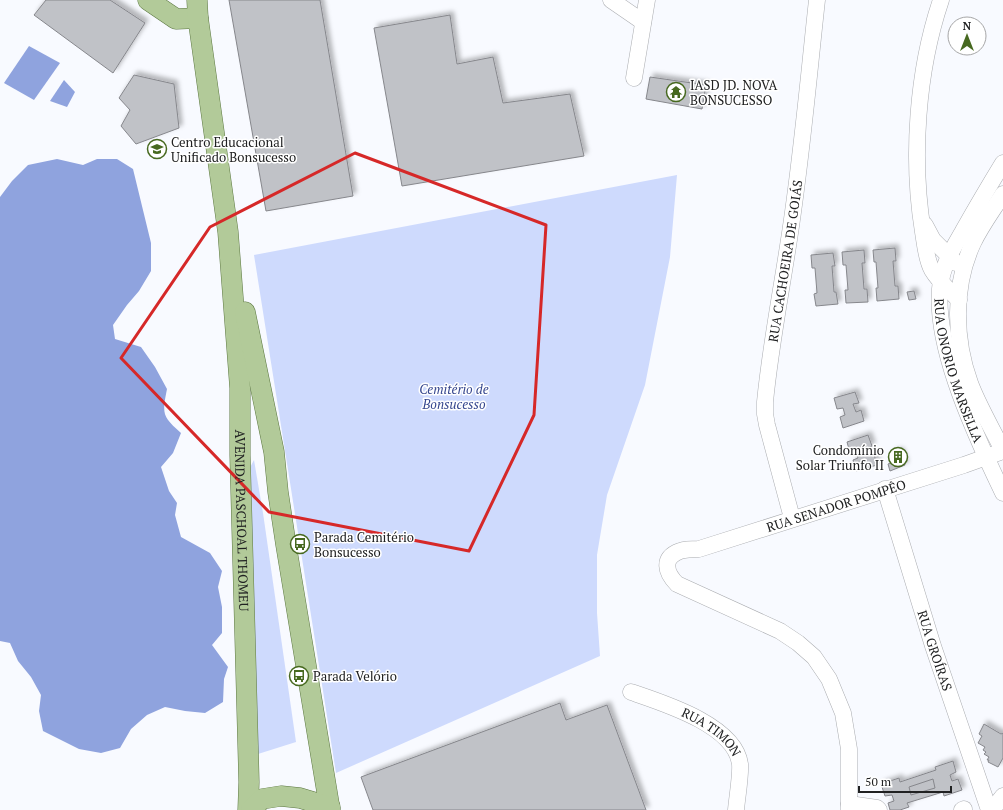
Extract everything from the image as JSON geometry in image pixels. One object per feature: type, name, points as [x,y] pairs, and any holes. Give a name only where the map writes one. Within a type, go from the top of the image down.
[{"type":"main road","points":[[148,0],[176,19],[198,9]]},
{"type":"main road","name":"AVENIDA PASCHOAL THOMEU","points":[[188,0],[198,9],[228,232],[237,348],[240,388],[240,455],[249,810]]},
{"type":"main road","name":"AVENIDA PASCHOAL THOMEU","points":[[228,232],[274,452],[278,492]]},
{"type":"main road","points":[[237,348],[248,385],[269,476],[278,492],[330,808],[300,798],[281,796],[262,799],[249,810]]},
{"type":"street","points":[[611,0],[643,22]]},
{"type":"street","points":[[634,78],[647,0]]},
{"type":"street","name":"RUA CACHOEIRA DE GOIÁS","points":[[792,518],[767,425],[765,402],[806,109],[817,0]]},
{"type":"street","name":"RUA ONORIO MARSELLA","points":[[941,0],[932,27],[922,77],[918,114],[917,173],[921,217],[928,258],[932,270],[940,282],[959,300]]},
{"type":"street","name":"RUA ONORIO MARSELLA","points":[[1003,163],[944,266],[940,282],[939,311],[943,337],[956,383],[986,457],[1003,493]]},
{"type":"street","name":"RUA ONORIO MARSELLA","points":[[1003,194],[972,244],[964,270],[959,300],[958,330],[964,365],[970,385],[1003,451]]},
{"type":"street","points":[[921,217],[933,240],[964,270]]},
{"type":"street","name":"RUA SENADOR POMPÊO","points":[[849,807],[849,749],[843,713],[829,679],[814,658],[798,643],[780,632],[677,584],[670,578],[667,564],[670,558],[679,552],[699,548],[1003,451]]},
{"type":"street","name":"RUA GROÍRAS","points":[[885,489],[933,646],[990,810]]},
{"type":"street","name":"RUA TIMON","points":[[631,692],[680,709],[704,722],[727,740],[736,752],[740,764],[736,810]]},
{"type":"street","points":[[990,810],[1003,796]]},
{"type":"street","points":[[849,807],[877,808],[879,810]]},
{"type":"highlighted area","points":[[355,153],[546,225],[534,415],[469,551],[269,512],[121,358],[210,227]]},
{"type":"green space","name":"Cemitério de Bonsucesso","points":[[677,175],[670,257],[645,385],[607,495],[597,555],[597,613],[600,656],[336,773],[254,255]]},
{"type":"green space","points":[[254,460],[296,742],[258,754],[246,475]]},
{"type":"water","points":[[29,46],[60,63],[34,100],[4,83]]},
{"type":"water","points":[[64,80],[75,92],[67,107],[50,101]]},
{"type":"water","points":[[57,159],[83,165],[97,159],[117,159],[133,169],[151,243],[151,271],[139,291],[113,325],[115,339],[141,347],[155,367],[167,389],[164,404],[165,414],[170,422],[181,433],[173,453],[161,467],[169,491],[177,503],[175,515],[181,537],[210,553],[222,571],[218,587],[222,607],[222,633],[212,645],[228,667],[224,679],[223,702],[205,713],[165,707],[147,715],[131,729],[120,748],[101,753],[79,749],[43,731],[39,711],[41,695],[31,677],[18,661],[10,643],[0,641],[0,197],[12,181],[28,165]]},
{"type":"building","points":[[46,0],[110,0],[145,23],[113,73],[34,15]]},
{"type":"building","points":[[229,0],[320,0],[353,196],[266,211]]},
{"type":"building","points":[[450,15],[457,64],[493,57],[503,103],[570,94],[584,156],[402,186],[374,28]]},
{"type":"building","points":[[134,75],[174,84],[179,128],[136,144],[121,126],[130,110],[119,98]]},
{"type":"building","name":"IASD JD. NOVA BONSUCESSO","points":[[650,77],[706,85],[702,109],[646,99]]},
{"type":"building","points":[[895,248],[896,261],[893,261],[895,286],[898,286],[899,299],[877,301],[876,288],[878,288],[876,262],[874,262],[873,250]]},
{"type":"building","points":[[864,250],[865,263],[862,263],[864,289],[867,289],[868,302],[846,303],[845,290],[848,290],[846,265],[843,265],[842,252]]},
{"type":"building","points":[[833,253],[835,266],[832,266],[834,292],[836,292],[838,304],[816,306],[814,294],[817,293],[815,268],[812,268],[811,255]]},
{"type":"building","points":[[914,291],[916,299],[909,300],[907,292]]},
{"type":"building","points":[[855,392],[859,403],[853,404],[856,412],[861,410],[864,421],[843,428],[840,417],[845,415],[843,408],[837,409],[834,398]]},
{"type":"building","points":[[868,435],[872,446],[866,448],[869,455],[874,454],[877,465],[856,471],[853,460],[858,458],[856,451],[850,453],[847,442]]},
{"type":"building","name":"Condomínio Solar Triunfo II","points":[[900,451],[905,465],[890,471],[888,464],[895,461],[892,453]]},
{"type":"building","points":[[560,703],[566,720],[607,705],[646,810],[373,810],[361,777]]},
{"type":"building","points":[[984,724],[1001,734],[1003,733],[1003,758],[998,767],[988,762],[989,760],[987,760],[989,757],[984,754],[986,752],[983,750],[985,747],[978,743],[982,736],[979,734]]},
{"type":"building","points":[[953,761],[956,772],[950,775],[952,781],[958,779],[962,790],[944,796],[943,792],[907,803],[909,807],[900,810],[890,810],[888,803],[894,801],[892,795],[885,796],[881,784],[899,778],[900,782],[936,770],[935,767]]},
{"type":"building","points":[[933,779],[935,788],[911,795],[909,787]]},
{"type":"place","name":"IASD JD. NOVA BONSUCESSO","points":[[676,92]]},
{"type":"place","name":"Centro Educacional Unificado Bonsucesso","points":[[157,149]]},
{"type":"place","name":"Condomínio Solar Triunfo II","points":[[898,457]]},
{"type":"place","name":"Parada Cemitério Bonsucesso","points":[[300,544]]},
{"type":"place","name":"Parada Velório","points":[[299,676]]}]
